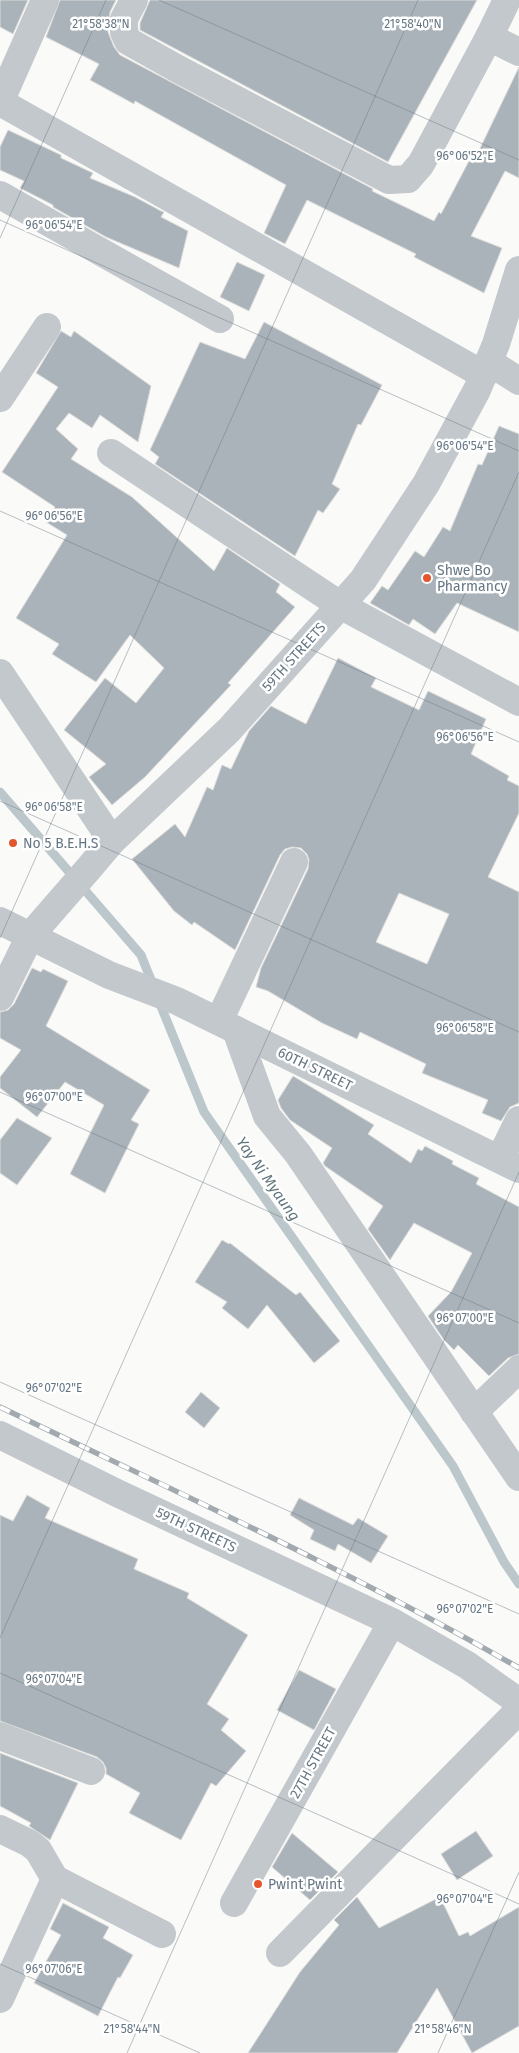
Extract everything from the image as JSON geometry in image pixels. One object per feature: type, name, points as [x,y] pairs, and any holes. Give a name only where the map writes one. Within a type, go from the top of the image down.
[{"type":"street","points":[[45,0],[0,102],[486,368],[519,381]]},
{"type":"street","points":[[134,0],[124,19],[124,32],[128,41],[178,70],[389,180],[408,178],[421,164],[507,0]]},
{"type":"street","points":[[489,37],[519,52]]},
{"type":"street","points":[[0,195],[220,319]]},
{"type":"street","name":"59TH STREETS","points":[[0,997],[30,936],[58,903],[112,841],[229,730],[362,580],[426,484],[486,368],[519,270]]},
{"type":"street","points":[[0,398],[47,326]]},
{"type":"street","points":[[111,453],[340,605],[519,702]]},
{"type":"street","points":[[0,673],[112,841]]},
{"type":"street","points":[[294,862],[227,1026],[267,1116],[298,1154],[519,1477]]},
{"type":"street","name":"60TH STREET","points":[[0,921],[109,975],[177,1001],[509,1164]]},
{"type":"street","points":[[509,1164],[519,1120]]},
{"type":"street","points":[[474,1412],[519,1369]]},
{"type":"street","name":"59TH STREETS","points":[[0,1436],[392,1622],[467,1664],[519,1702]]},
{"type":"street","name":"27TH STREET","points":[[234,1903],[392,1622]]},
{"type":"street","points":[[280,1953],[519,1710]]},
{"type":"street","points":[[0,1736],[91,1771]]},
{"type":"street","points":[[0,1829],[29,1843],[38,1850],[55,1879],[162,1934]]},
{"type":"street","points":[[0,1999],[55,1879]]},
{"type":"building","points":[[0,0],[28,0],[13,34],[0,27]]},
{"type":"building","points":[[60,0],[116,0],[110,12],[108,32],[114,47],[120,55],[373,189],[372,191],[434,221],[439,212],[441,214],[469,161],[473,163],[519,67],[519,178],[505,171],[471,236],[502,248],[484,293],[414,257],[416,254],[307,200],[285,244],[264,233],[286,185],[135,101],[134,104],[90,80],[99,64],[46,37]]},
{"type":"building","points":[[150,0],[477,0],[388,162],[140,30],[140,23]]},
{"type":"building","points":[[8,130],[61,155],[61,158],[93,173],[90,178],[135,197],[164,212],[161,217],[188,231],[179,268],[106,237],[53,207],[53,205],[20,188],[24,181],[0,170],[0,147]]},
{"type":"building","points":[[237,262],[265,275],[249,311],[220,297]]},
{"type":"building","points":[[264,322],[382,385],[361,425],[358,424],[332,484],[340,489],[323,513],[318,510],[295,556],[155,464],[159,457],[150,450],[200,342],[245,359]]},
{"type":"building","points":[[61,331],[71,337],[74,331],[151,386],[138,442],[100,415],[92,428],[69,413],[56,429],[78,449],[71,459],[132,497],[214,571],[227,548],[280,584],[276,592],[295,607],[228,683],[231,685],[145,777],[112,805],[89,777],[106,764],[64,730],[105,678],[136,703],[164,668],[130,635],[96,682],[52,654],[59,644],[16,618],[67,535],[46,522],[55,507],[2,472],[58,387],[36,373]]},
{"type":"building","points":[[499,426],[519,434],[519,632],[457,603],[435,634],[413,619],[409,625],[370,603],[382,586],[388,590],[415,551],[424,557],[443,527],[450,531],[478,464],[482,465]]},
{"type":"building","points":[[338,658],[376,678],[371,687],[419,710],[428,691],[486,719],[471,754],[509,776],[507,780],[519,786],[519,813],[488,877],[519,892],[519,1103],[510,1107],[501,1121],[482,1113],[488,1100],[422,1073],[426,1064],[360,1032],[357,1039],[322,1023],[268,991],[256,987],[261,968],[308,869],[309,860],[307,854],[301,848],[292,847],[285,849],[280,855],[235,950],[194,922],[192,925],[174,911],[132,859],[175,824],[185,837],[207,787],[213,790],[222,765],[231,769],[249,731],[271,706],[306,724]],"holes":[[[399,893],[449,914],[427,964],[376,942]]]},
{"type":"building","points":[[32,968],[41,972],[43,969],[68,981],[46,1026],[150,1090],[131,1120],[139,1124],[105,1193],[70,1174],[104,1105],[65,1082],[37,1117],[0,1088],[0,1077],[21,1050],[0,1038],[0,1012],[8,1010],[14,1004]]},
{"type":"building","points":[[293,1076],[374,1125],[368,1134],[411,1163],[418,1149],[422,1151],[425,1146],[453,1161],[452,1164],[479,1178],[476,1184],[519,1207],[519,1354],[508,1358],[489,1376],[458,1345],[454,1350],[444,1340],[428,1316],[451,1292],[472,1253],[414,1223],[390,1260],[368,1229],[383,1206],[325,1166],[323,1163],[332,1148],[290,1120],[281,1108],[278,1100]]},
{"type":"building","points":[[17,1118],[52,1138],[17,1185],[0,1173],[0,1140]]},
{"type":"building","points":[[222,1240],[230,1243],[296,1295],[300,1292],[340,1341],[314,1363],[267,1305],[248,1329],[222,1308],[227,1302],[195,1282]]},
{"type":"building","points":[[201,1392],[220,1408],[204,1428],[185,1412]]},
{"type":"building","points":[[27,1495],[50,1508],[45,1518],[138,1559],[134,1569],[189,1593],[187,1598],[248,1635],[207,1704],[229,1719],[221,1730],[246,1751],[216,1786],[211,1783],[181,1840],[129,1813],[140,1793],[106,1774],[103,1762],[97,1757],[0,1721],[0,1515],[13,1521]]},
{"type":"building","points":[[299,1498],[353,1525],[358,1518],[388,1536],[371,1563],[338,1544],[335,1551],[310,1539],[314,1530],[290,1515]]},
{"type":"building","points":[[299,1670],[336,1689],[314,1730],[277,1710]]},
{"type":"building","points":[[0,1753],[78,1783],[50,1840],[29,1826],[31,1823],[0,1806]]},
{"type":"building","points":[[476,1831],[493,1856],[457,1880],[441,1854]]},
{"type":"building","points":[[292,1833],[338,1872],[310,1900],[272,1867]]},
{"type":"building","points":[[357,1897],[379,1928],[440,1897],[459,1936],[468,1932],[470,1936],[519,1907],[519,2026],[472,2053],[437,1988],[397,2053],[248,2053],[300,1972],[339,1925],[334,1920]]},
{"type":"building","points":[[63,1903],[109,1927],[103,1938],[133,1955],[120,1978],[118,1977],[98,2016],[34,1983],[61,1935],[50,1929]]},
{"type":"waterway","name":"Yay Ni Myaung","points":[[0,792],[141,955],[153,985]]},
{"type":"waterway","name":"Yay Ni Myaung","points":[[158,999],[204,1112],[453,1466],[504,1562],[519,1584]]},
{"type":"railway","points":[[0,1407],[327,1565],[456,1632],[519,1668]]},
{"type":"place","name":"Shwe Bo Pharmancy","points":[[427,578]]},
{"type":"place","name":"No 5 B.E.H.S","points":[[13,843]]},
{"type":"place","name":"Pwint Pwint","points":[[258,1884]]}]
